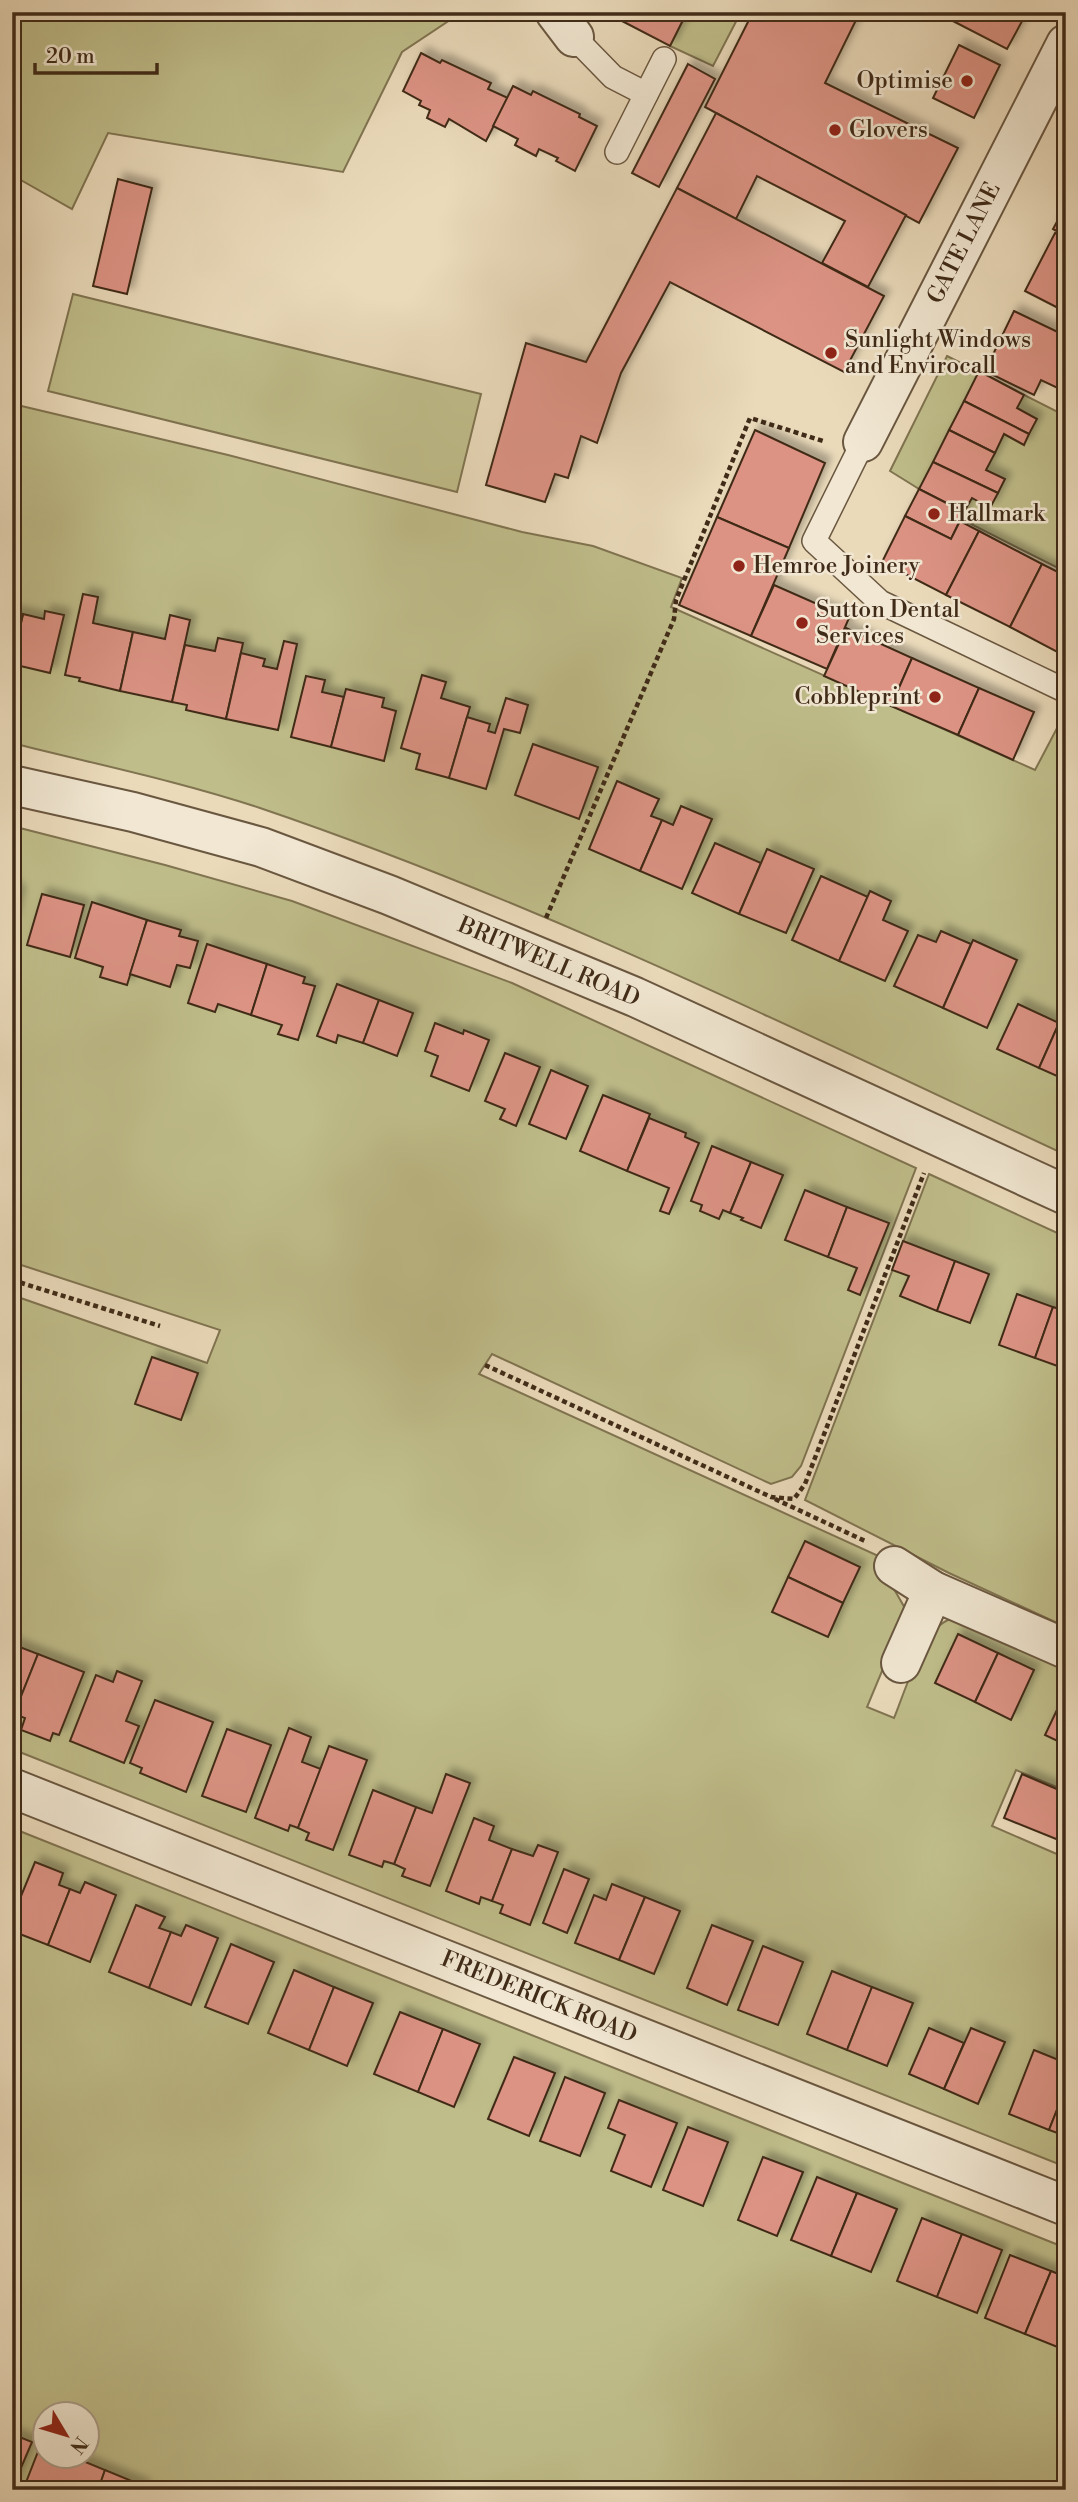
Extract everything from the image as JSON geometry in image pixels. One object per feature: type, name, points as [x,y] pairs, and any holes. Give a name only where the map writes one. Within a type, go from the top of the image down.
[{"type":"street","name":"GATE LANE","points":[[861,447],[1066,44]]},
{"type":"street","name":"BRITWELL ROAD","points":[[12,785],[133,812],[261,847],[389,895],[635,997],[1066,1195]]},
{"type":"street","points":[[894,1566],[933,1591],[1066,1649]]},
{"type":"street","points":[[901,1663],[933,1591]]},
{"type":"street","name":"FREDERICK ROAD","points":[[12,1788],[1066,2206]]},
{"type":"lane","points":[[564,24],[613,77],[646,94]]},
{"type":"lane","points":[[617,152],[664,59]]},
{"type":"lane","points":[[861,447],[814,541],[880,602],[1066,691]]},
{"type":"path","points":[[531,954],[674,619],[676,600],[750,418],[861,447]]},
{"type":"path","points":[[771,1497],[794,1499],[805,1484],[938,1136]]},
{"type":"path","points":[[12,1280],[160,1326]]},
{"type":"path","points":[[485,1365],[884,1550],[894,1566]]},
{"type":"shaded area","points":[[12,12],[462,12],[402,52],[343,172],[108,133],[72,209],[12,175]]},
{"type":"shaded area","points":[[687,12],[741,12],[713,66],[670,46]]},
{"type":"shaded area","points":[[73,294],[481,394],[457,492],[48,391]]},
{"type":"shaded area","points":[[947,356],[1066,416],[1066,572],[961,519],[964,512],[890,471]]},
{"type":"shaded area","points":[[13,404],[228,455],[522,532],[593,546],[682,578],[671,607],[1035,770],[1066,711],[1066,1155],[768,1016],[466,885],[229,798],[12,743]]},
{"type":"shaded area","points":[[12,826],[292,901],[512,983],[916,1168],[801,1466],[792,1477],[771,1484],[492,1354],[479,1374],[885,1559],[894,1589],[906,1610],[867,1707],[894,1718],[930,1636],[939,1626],[950,1620],[960,1618],[1066,1665],[1066,1791],[1016,1770],[992,1826],[1066,1858],[1066,2167],[12,1749],[12,1295],[207,1363],[220,1330],[12,1262]]},
{"type":"shaded area","points":[[929,1174],[1066,1237],[1066,1627],[949,1573],[805,1500]]},
{"type":"shaded area","points":[[12,1828],[1066,2248],[1066,2490],[12,2490]]},
{"type":"building","points":[[627,12],[687,12],[670,46],[622,21]]},
{"type":"building","name":"Glovers","points":[[753,12],[860,12],[825,83],[958,148],[919,223],[705,107]]},
{"type":"building","points":[[956,12],[1027,12],[1007,49],[951,20]]},
{"type":"building","name":"Optimise","points":[[959,45],[1000,65],[974,118],[933,98]]},
{"type":"building","points":[[421,53],[491,83],[488,89],[508,98],[486,141],[449,119],[445,127],[427,118],[430,110],[419,105],[421,101],[403,91]]},
{"type":"building","points":[[688,64],[715,79],[659,187],[632,173]]},
{"type":"building","points":[[513,86],[531,95],[533,91],[580,114],[579,117],[597,126],[575,171],[556,161],[558,158],[539,149],[536,156],[515,145],[518,139],[493,126]]},
{"type":"building","points":[[716,113],[906,215],[868,287],[822,263],[845,221],[757,176],[736,219],[677,188]]},
{"type":"building","points":[[118,179],[152,188],[127,294],[93,286]]},
{"type":"building","name":"Sunlight Windows and Envirocall","points":[[677,188],[884,296],[844,372],[670,282],[621,373],[597,443],[581,436],[568,478],[555,474],[545,502],[486,485],[526,343],[586,362]]},
{"type":"building","points":[[1066,205],[1066,236],[1053,229]]},
{"type":"building","points":[[1055,233],[1066,239],[1066,312],[1025,291]]},
{"type":"building","points":[[1014,311],[1066,336],[1064,391],[1041,380],[1034,395],[985,371]]},
{"type":"building","points":[[979,371],[1024,395],[1017,408],[1037,419],[1029,434],[964,401]]},
{"type":"building","points":[[964,401],[1029,434],[1024,445],[1004,434],[995,453],[949,430]]},
{"type":"building","points":[[755,430],[825,463],[789,548],[717,517]]},
{"type":"building","points":[[949,430],[995,453],[986,470],[1005,479],[998,493],[933,462]]},
{"type":"building","points":[[933,462],[998,493],[990,508],[972,498],[964,512],[919,489]]},
{"type":"building","name":"Hallmark","points":[[919,489],[964,512],[951,539],[905,516]]},
{"type":"building","points":[[905,516],[951,539],[960,521],[979,531],[946,595],[882,562]]},
{"type":"building","name":"Hemroe Joinery","points":[[717,517],[789,548],[751,636],[679,605]]},
{"type":"building","points":[[979,531],[1042,564],[1010,627],[946,595]]},
{"type":"building","points":[[1042,564],[1066,576],[1066,649],[1063,655],[1010,627]]},
{"type":"building","name":"Sutton Dental Services","points":[[774,585],[849,618],[827,669],[751,636]]},
{"type":"building","points":[[83,594],[98,597],[93,623],[133,632],[120,691],[65,675]]},
{"type":"building","points":[[45,611],[64,615],[50,673],[12,664],[23,614],[44,619]]},
{"type":"building","points":[[12,612],[23,614],[12,659]]},
{"type":"building","points":[[170,615],[190,620],[172,702],[120,691],[133,632],[165,639]]},
{"type":"building","points":[[846,628],[912,658],[891,706],[824,676]]},
{"type":"building","points":[[218,638],[243,643],[226,719],[186,710],[187,705],[172,702],[185,645],[215,651]]},
{"type":"building","points":[[284,641],[297,644],[278,730],[226,719],[241,653],[265,659],[263,666],[277,669]]},
{"type":"building","name":"Cobbleprint","points":[[912,658],[979,688],[958,735],[891,706]]},
{"type":"building","points":[[422,675],[446,682],[441,698],[470,707],[449,778],[416,769],[420,754],[401,748]]},
{"type":"building","points":[[306,676],[325,680],[322,692],[344,697],[331,747],[291,737]]},
{"type":"building","points":[[979,688],[1034,712],[1013,760],[958,735]]},
{"type":"building","points":[[346,689],[384,698],[382,707],[396,711],[384,761],[331,747]]},
{"type":"building","points":[[506,698],[528,705],[520,733],[504,729],[486,789],[449,778],[467,717],[490,724],[488,731],[495,733]]},
{"type":"building","points":[[533,744],[598,767],[579,819],[515,795]]},
{"type":"building","points":[[617,781],[659,799],[651,816],[662,820],[640,871],[589,849]]},
{"type":"building","points":[[681,806],[712,819],[682,889],[640,871],[662,820],[673,825]]},
{"type":"building","points":[[715,843],[761,863],[739,914],[692,893]]},
{"type":"building","points":[[767,849],[814,869],[786,933],[739,914]]},
{"type":"building","points":[[821,876],[868,897],[839,961],[792,940]]},
{"type":"building","points":[[12,886],[13,891],[19,892],[12,923]]},
{"type":"building","points":[[870,891],[891,901],[883,920],[908,931],[885,981],[839,961]]},
{"type":"building","points":[[42,894],[84,905],[70,957],[27,945]]},
{"type":"building","points":[[92,902],[147,920],[127,985],[100,977],[103,967],[75,958]]},
{"type":"building","points":[[147,920],[181,930],[179,936],[198,941],[190,968],[177,965],[170,987],[130,974]]},
{"type":"building","points":[[941,931],[971,944],[943,1008],[894,986],[918,935],[936,942]]},
{"type":"building","points":[[973,940],[1017,960],[987,1028],[943,1008]]},
{"type":"building","points":[[207,944],[267,964],[251,1015],[218,1004],[215,1012],[188,1003]]},
{"type":"building","points":[[267,964],[305,977],[303,983],[315,986],[298,1040],[278,1034],[282,1025],[251,1015]]},
{"type":"building","points":[[337,984],[379,1000],[363,1043],[338,1035],[336,1043],[317,1036]]},
{"type":"building","points":[[379,1000],[413,1013],[397,1056],[363,1043]]},
{"type":"building","points":[[1018,1004],[1059,1023],[1039,1068],[997,1049]]},
{"type":"building","points":[[435,1023],[489,1040],[469,1091],[431,1076],[438,1056],[425,1051]]},
{"type":"building","points":[[1059,1023],[1066,1026],[1066,1080],[1039,1068]]},
{"type":"building","points":[[505,1053],[540,1067],[516,1126],[500,1119],[505,1109],[485,1101]]},
{"type":"building","points":[[551,1070],[588,1086],[566,1139],[529,1124]]},
{"type":"building","points":[[603,1095],[650,1114],[627,1171],[580,1151]]},
{"type":"building","points":[[649,1118],[686,1133],[685,1137],[699,1143],[669,1214],[660,1211],[669,1188],[627,1171]]},
{"type":"building","points":[[712,1146],[751,1162],[730,1213],[723,1210],[719,1219],[700,1211],[702,1205],[691,1201]]},
{"type":"building","points":[[751,1162],[783,1175],[761,1228],[730,1213]]},
{"type":"building","points":[[805,1190],[847,1207],[828,1257],[785,1240]]},
{"type":"building","points":[[847,1207],[889,1223],[860,1295],[848,1290],[857,1268],[828,1257]]},
{"type":"building","points":[[903,1241],[955,1261],[937,1311],[900,1296],[909,1276],[892,1270]]},
{"type":"building","points":[[955,1261],[989,1274],[970,1323],[937,1311]]},
{"type":"building","points":[[1017,1294],[1053,1307],[1035,1358],[999,1345]]},
{"type":"building","points":[[1053,1307],[1066,1311],[1066,1369],[1035,1358]]},
{"type":"building","points":[[152,1357],[198,1373],[181,1420],[135,1404]]},
{"type":"building","points":[[805,1541],[860,1567],[843,1603],[788,1577]]},
{"type":"building","points":[[788,1577],[843,1603],[828,1637],[772,1612]]},
{"type":"building","points":[[958,1634],[998,1653],[975,1702],[935,1683]]},
{"type":"building","points":[[12,1644],[38,1654],[14,1714],[12,1713]]},
{"type":"building","points":[[998,1653],[1034,1670],[1011,1720],[975,1702]]},
{"type":"building","points":[[38,1654],[84,1672],[59,1735],[53,1733],[50,1741],[21,1730],[25,1718],[14,1714]]},
{"type":"building","points":[[117,1671],[142,1681],[126,1721],[139,1726],[124,1763],[70,1741],[96,1675],[113,1682]]},
{"type":"building","points":[[1066,1691],[1066,1745],[1045,1735]]},
{"type":"building","points":[[155,1700],[213,1722],[186,1792],[140,1773],[142,1768],[130,1763]]},
{"type":"building","points":[[289,1728],[311,1737],[302,1762],[321,1769],[298,1828],[290,1825],[288,1831],[255,1818]]},
{"type":"building","points":[[227,1729],[271,1745],[246,1812],[202,1796]]},
{"type":"building","points":[[329,1746],[367,1760],[333,1850],[306,1840],[309,1833],[298,1828]]},
{"type":"building","points":[[446,1774],[470,1783],[430,1886],[402,1876],[405,1869],[394,1864],[416,1807],[432,1813]]},
{"type":"building","points":[[1022,1774],[1066,1793],[1066,1843],[1004,1818]]},
{"type":"building","points":[[373,1790],[416,1807],[394,1864],[384,1861],[382,1867],[349,1855]]},
{"type":"building","points":[[474,1818],[494,1826],[489,1840],[512,1849],[492,1901],[481,1897],[479,1904],[446,1891]]},
{"type":"building","points":[[538,1845],[558,1852],[530,1925],[500,1913],[503,1905],[492,1901],[512,1849],[533,1856]]},
{"type":"building","points":[[35,1862],[63,1873],[59,1885],[70,1889],[48,1945],[12,1931],[12,1918]]},
{"type":"building","points":[[564,1869],[589,1879],[567,1933],[543,1923]]},
{"type":"building","points":[[85,1882],[116,1895],[90,1962],[48,1945],[70,1889],[80,1893]]},
{"type":"building","points":[[612,1884],[645,1897],[619,1960],[575,1943],[594,1895],[606,1900]]},
{"type":"building","points":[[645,1897],[680,1911],[654,1974],[619,1960]]},
{"type":"building","points":[[136,1905],[165,1917],[159,1928],[171,1932],[149,1988],[109,1972]]},
{"type":"building","points":[[186,1925],[218,1938],[191,2005],[149,1988],[171,1932],[181,1936]]},
{"type":"building","points":[[712,1925],[753,1941],[727,2005],[687,1988]]},
{"type":"building","points":[[231,1944],[274,1962],[248,2024],[205,2007]]},
{"type":"building","points":[[763,1946],[803,1962],[778,2025],[738,2010]]},
{"type":"building","points":[[294,1970],[334,1987],[309,2050],[268,2033]]},
{"type":"building","points":[[832,1971],[872,1987],[847,2050],[807,2034]]},
{"type":"building","points":[[334,1987],[373,2003],[347,2066],[309,2050]]},
{"type":"building","points":[[872,1987],[913,2003],[887,2066],[847,2050]]},
{"type":"building","points":[[400,2012],[443,2029],[418,2092],[374,2074]]},
{"type":"building","points":[[929,2028],[964,2043],[944,2089],[909,2074]]},
{"type":"building","points":[[971,2028],[1005,2042],[978,2104],[944,2089]]},
{"type":"building","points":[[443,2029],[480,2044],[454,2107],[418,2092]]},
{"type":"building","points":[[1034,2050],[1066,2063],[1066,2087],[1049,2130],[1009,2114]]},
{"type":"building","points":[[514,2057],[555,2073],[529,2136],[488,2119]]},
{"type":"building","points":[[565,2077],[605,2093],[580,2156],[540,2141]]},
{"type":"building","points":[[1066,2087],[1066,2136],[1049,2130]]},
{"type":"building","points":[[619,2100],[677,2123],[651,2187],[611,2171],[625,2135],[608,2128]]},
{"type":"building","points":[[688,2127],[728,2142],[703,2206],[663,2190]]},
{"type":"building","points":[[763,2157],[803,2172],[777,2236],[738,2220]]},
{"type":"building","points":[[817,2177],[857,2193],[831,2256],[791,2240]]},
{"type":"building","points":[[857,2193],[897,2209],[871,2272],[831,2256]]},
{"type":"building","points":[[922,2218],[962,2234],[937,2297],[897,2281]]},
{"type":"building","points":[[962,2234],[1002,2250],[977,2313],[937,2297]]},
{"type":"building","points":[[1010,2255],[1051,2271],[1025,2334],[985,2318]]},
{"type":"building","points":[[1051,2271],[1066,2277],[1065,2350],[1025,2334]]},
{"type":"building","points":[[12,2434],[32,2442],[12,2489]]},
{"type":"building","points":[[32,2467],[32,2470],[105,2470],[98,2490],[23,2490]]},
{"type":"building","points":[[105,2470],[144,2486],[143,2490],[98,2490]]},
{"type":"place","name":"Optimise","points":[[967,81]]},
{"type":"place","name":"Glovers","points":[[835,130]]},
{"type":"place","name":"Sunlight Windows and Envirocall","points":[[831,353]]},
{"type":"place","name":"Hallmark","points":[[934,514]]},
{"type":"place","name":"Hemroe Joinery","points":[[739,566]]},
{"type":"place","name":"Sutton Dental Services","points":[[802,623]]},
{"type":"place","name":"Cobbleprint","points":[[935,697]]}]
